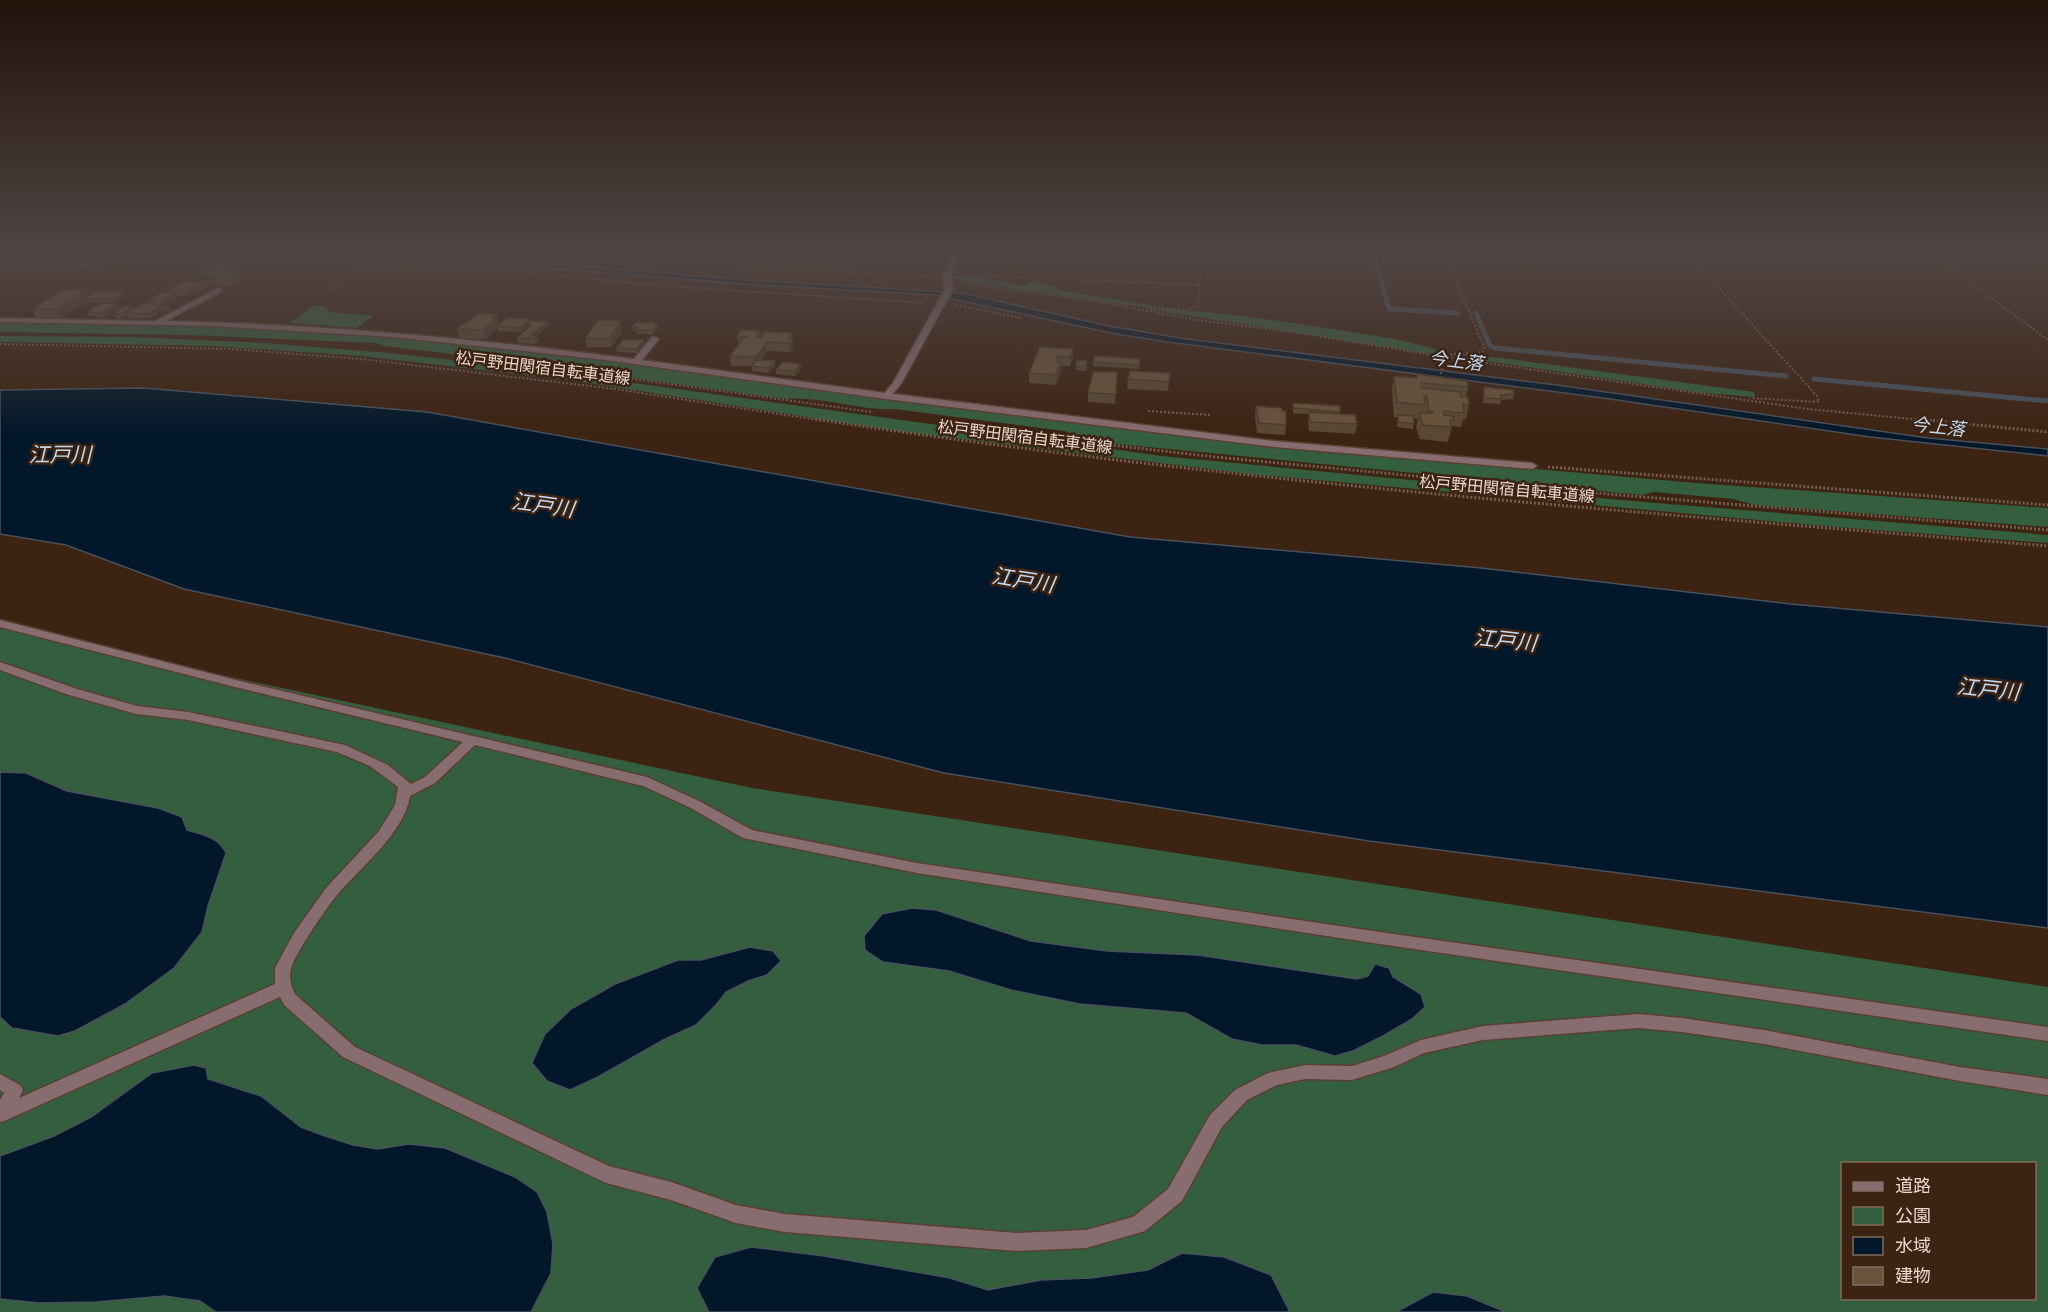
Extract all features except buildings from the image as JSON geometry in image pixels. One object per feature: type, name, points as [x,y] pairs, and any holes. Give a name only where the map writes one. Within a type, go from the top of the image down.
[{"type":"street","points":[[157,322],[172,314]]},
{"type":"street","points":[[886,396],[897,384],[935,314]]},
{"type":"street","points":[[0,320],[157,322],[276,327],[509,346],[1274,444],[1532,466]]},
{"type":"street","points":[[636,362],[655,339]]},
{"type":"street","points":[[0,623],[235,683],[646,782],[694,804],[748,834],[917,868],[1384,939],[2048,1034]]},
{"type":"street","points":[[0,666],[73,692],[136,710],[197,718],[340,748],[393,773],[405,786],[402,806],[384,835],[331,892],[300,937],[283,968],[283,988],[291,1000],[350,1052],[606,1174],[671,1191],[736,1214],[785,1223],[1016,1242],[1086,1239],[1138,1225],[1175,1195],[1216,1121],[1241,1095],[1274,1078],[1305,1072],[1352,1073],[1388,1062],[1421,1047],[1483,1033],[1638,1022],[1682,1025],[1764,1037],[1960,1074],[2048,1087]]},
{"type":"street","points":[[403,794],[430,780],[473,740]]},
{"type":"street","points":[[2,1115],[283,988]]},
{"type":"street","points":[[0,1081],[14,1090],[2,1115]]},
{"type":"path","points":[[1002,314],[1021,318]]},
{"type":"path","points":[[1169,314],[1444,357],[1808,409],[2048,432]]},
{"type":"path","points":[[1444,357],[1455,353],[1484,352],[1470,314]]},
{"type":"path","points":[[1740,399],[1819,402],[1817,396],[1743,314]]},
{"type":"path","points":[[2013,314],[2048,340]]},
{"type":"path","name":"松戸野田関宿自転車道線","points":[[0,344],[232,349],[371,360],[604,388],[888,430],[1168,467],[1560,506],[2048,546]]},
{"type":"path","points":[[1439,381],[1444,357]]},
{"type":"path","points":[[1532,466],[2048,505]]},
{"type":"green space","points":[[301,314],[373,316],[357,328],[289,323]]},
{"type":"green space","points":[[1180,314],[1234,315],[1379,336],[1437,350],[1437,355]]},
{"type":"green space","points":[[0,322],[230,327],[395,338],[579,357],[898,401],[986,409],[1260,445],[1696,483],[2048,508],[2048,527],[1755,505],[1733,499],[1654,492],[1642,495],[1127,445],[1094,441],[1064,431],[895,409],[786,399],[384,346],[376,343],[190,335],[0,332]]},
{"type":"green space","points":[[0,336],[132,337],[265,343],[390,353],[533,369],[1162,456],[1620,500],[2048,535],[2048,543],[1836,527],[1250,474],[905,432],[575,381],[362,356],[213,346],[0,342]]},
{"type":"green space","points":[[1452,356],[1494,357],[1754,392],[1755,397],[1703,393]]},
{"type":"green space","points":[[0,628],[752,788],[2048,987],[2048,1312],[0,1312]]},
{"type":"water","points":[[1024,314],[1057,314],[1180,338],[1557,385],[1928,438],[2048,449],[2048,456],[1870,437],[1603,398],[1116,334]]},
{"type":"water","name":"江戸川","points":[[144,388],[427,412],[1130,537],[1481,568],[1791,604],[2048,627],[2048,928],[1369,841],[944,773],[505,658],[184,589],[66,545],[0,534],[0,390]]},
{"type":"water","points":[[0,772],[26,773],[67,791],[158,808],[182,817],[187,830],[215,840],[226,853],[208,906],[202,932],[174,968],[125,1004],[75,1031],[58,1036],[12,1028],[0,1017]]},
{"type":"water","points":[[912,908],[936,910],[1031,941],[1107,951],[1198,955],[1357,979],[1368,976],[1375,964],[1389,968],[1393,977],[1421,994],[1425,1007],[1412,1019],[1383,1036],[1353,1051],[1335,1056],[1296,1045],[1262,1045],[1232,1039],[1186,1013],[1080,1004],[1011,990],[949,971],[883,962],[865,950],[864,936],[882,914]]},
{"type":"water","points":[[750,947],[773,951],[781,961],[767,975],[726,992],[696,1025],[570,1090],[547,1081],[532,1063],[545,1034],[571,1009],[615,984],[678,960],[701,960]]},
{"type":"water","points":[[194,1065],[206,1068],[208,1079],[261,1096],[301,1127],[322,1135],[353,1145],[378,1149],[409,1144],[445,1148],[515,1177],[537,1192],[547,1212],[553,1244],[551,1273],[531,1312],[216,1312],[200,1301],[164,1296],[97,1302],[39,1303],[0,1299],[0,1156],[54,1136],[91,1117],[152,1073]]},
{"type":"water","points":[[751,1247],[824,1256],[950,1278],[988,1290],[1041,1280],[1091,1278],[1148,1270],[1182,1253],[1224,1257],[1271,1275],[1290,1312],[709,1312],[697,1288],[715,1257]]},
{"type":"water","points":[[1433,1292],[1467,1296],[1506,1312],[1396,1312]]},
{"type":"waterway","points":[[1477,314],[1490,346],[1495,348],[1786,376]]},
{"type":"waterway","points":[[1814,379],[2048,401]]},
{"type":"water label","name":"今上落","points":[[1456,361]]},
{"type":"water label","name":"今上落","points":[[1938,427]]}]
